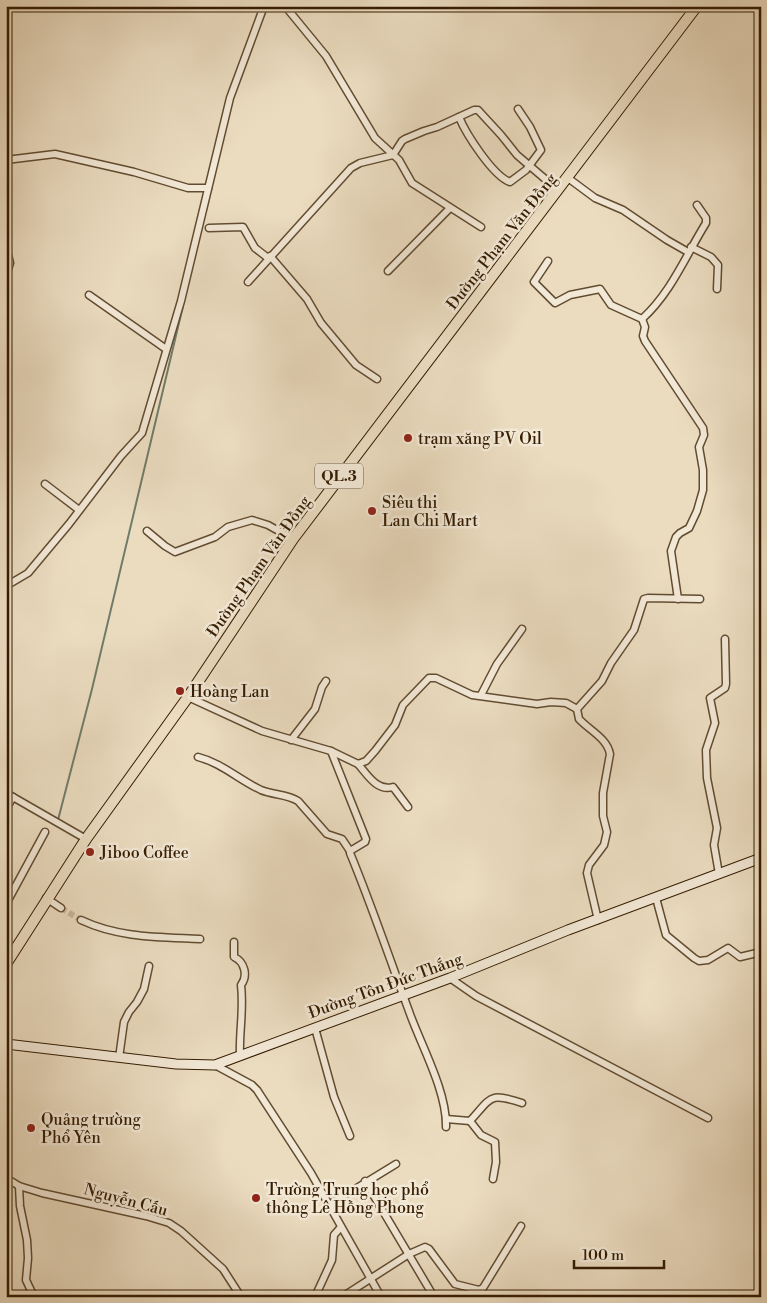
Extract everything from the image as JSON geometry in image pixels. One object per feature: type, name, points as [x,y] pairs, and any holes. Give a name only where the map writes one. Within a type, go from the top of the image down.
[{"type":"highway","name":"Đường Phạm Văn Đồng","points":[[6,964],[46,898],[188,697],[293,538],[697,6]]},
{"type":"main road","name":"Đường Tôn Đức Thắng","points":[[6,1044],[176,1064],[215,1065],[450,978],[761,858]]},
{"type":"street","points":[[6,586],[28,573],[70,524],[121,456],[142,433],[181,301],[234,85],[264,6]]},
{"type":"street","points":[[284,6],[330,62],[375,138],[402,164],[412,183],[480,227]]},
{"type":"street","points":[[459,117],[471,141],[488,162],[510,182],[526,170],[541,150],[530,127],[518,109]]},
{"type":"street","points":[[248,282],[355,165],[393,155],[405,139],[474,110],[478,110],[517,155],[558,190]]},
{"type":"street","points":[[6,160],[45,154],[60,154],[134,172],[188,188],[208,188]]},
{"type":"street","points":[[568,178],[595,198],[623,210],[667,240],[711,257],[718,265],[716,289]]},
{"type":"street","points":[[642,319],[654,308],[673,281],[706,220],[697,205]]},
{"type":"street","points":[[388,271],[450,208]]},
{"type":"street","points":[[209,228],[243,227],[255,248],[269,257],[306,299],[321,323],[356,365],[377,379]]},
{"type":"street","points":[[6,247],[10,263],[6,276]]},
{"type":"street","points":[[548,261],[534,282],[555,303],[570,295],[600,289],[611,305],[642,319],[645,327],[643,336],[645,341],[704,432],[699,447],[704,481],[697,512],[689,528],[676,537],[671,550],[678,599]]},
{"type":"street","points":[[89,295],[166,349]]},
{"type":"street","points":[[44,484],[79,510]]},
{"type":"street","points":[[147,531],[164,546],[175,552],[215,537],[228,527],[252,520],[268,525],[293,538]]},
{"type":"street","points":[[598,920],[587,873],[604,845],[606,832],[603,816],[603,793],[610,754],[605,742],[578,719],[577,709],[602,681],[611,663],[634,630],[644,599],[700,599]]},
{"type":"street","points":[[481,695],[497,664],[522,629]]},
{"type":"street","points":[[719,874],[714,845],[717,828],[708,785],[706,750],[715,723],[710,698],[725,688],[726,684],[725,638]]},
{"type":"street","points":[[358,764],[366,761],[375,751],[395,725],[403,705],[429,678],[436,678],[472,695],[537,704],[551,702],[566,703],[577,709]]},
{"type":"street","points":[[291,740],[315,709],[322,687],[326,681]]},
{"type":"street","points":[[188,697],[258,729],[331,751],[358,764],[368,776],[385,789],[393,787],[408,807]]},
{"type":"street","points":[[331,751],[366,839],[365,842],[350,851]]},
{"type":"street","points":[[198,757],[222,766],[236,776],[274,795],[281,794],[294,798],[327,834],[342,839],[350,851],[436,1079],[446,1123],[470,1121],[492,1098],[502,1097],[522,1103]]},
{"type":"street","points":[[6,793],[86,839]]},
{"type":"street","points":[[6,809],[13,797]]},
{"type":"street","points":[[6,904],[45,832]]},
{"type":"street","points":[[46,898],[61,908]]},
{"type":"street","points":[[656,898],[666,935],[699,961],[708,960],[728,948],[740,957],[761,952]]},
{"type":"street","points":[[81,920],[107,931],[132,936],[200,939]]},
{"type":"street","points":[[234,942],[234,955],[240,960],[244,969],[244,980],[240,985],[242,1033],[239,1040],[240,1055]]},
{"type":"street","points":[[119,1058],[124,1022],[144,989],[149,966]]},
{"type":"street","points":[[450,978],[476,996],[708,1118]]},
{"type":"street","points":[[315,1028],[334,1097],[350,1136]]},
{"type":"street","points":[[215,1065],[252,1085],[257,1090],[310,1172],[381,1297]]},
{"type":"street","points":[[470,1121],[481,1135],[495,1142],[496,1162],[493,1179]]},
{"type":"street","points":[[329,1205],[365,1181],[396,1164]]},
{"type":"street","name":"Nguyễn Cấu","points":[[6,1178],[19,1186],[42,1193],[146,1216],[169,1223],[181,1231],[223,1269],[241,1297]]},
{"type":"street","points":[[365,1181],[434,1297]]},
{"type":"street","points":[[19,1186],[20,1206],[27,1240],[26,1280],[34,1297]]},
{"type":"street","points":[[342,1297],[409,1254],[425,1247],[429,1249],[454,1284],[479,1290],[487,1283],[520,1226]]},
{"type":"street","points":[[315,1297],[332,1260],[334,1234],[341,1227]]},
{"type":"waterway","points":[[259,27],[268,6]]},
{"type":"waterway","points":[[58,820],[92,689],[183,306]]},
{"type":"tunnel","points":[[61,908],[81,920]]},
{"type":"railway","points":[[752,1297],[761,1291]]},
{"type":"place","name":"trạm xăng PV Oil","points":[[408,438]]},
{"type":"place","name":"Siêu thị Lan Chi Mart","points":[[372,511]]},
{"type":"place","name":"Hoàng Lan","points":[[180,691]]},
{"type":"place","name":"Jiboo Coffee","points":[[90,852]]},
{"type":"place","name":"Quảng trường Phổ Yên","points":[[31,1128]]},
{"type":"place","name":"Trường Trung học phổ thông Lê Hồng Phong","points":[[256,1198]]}]
